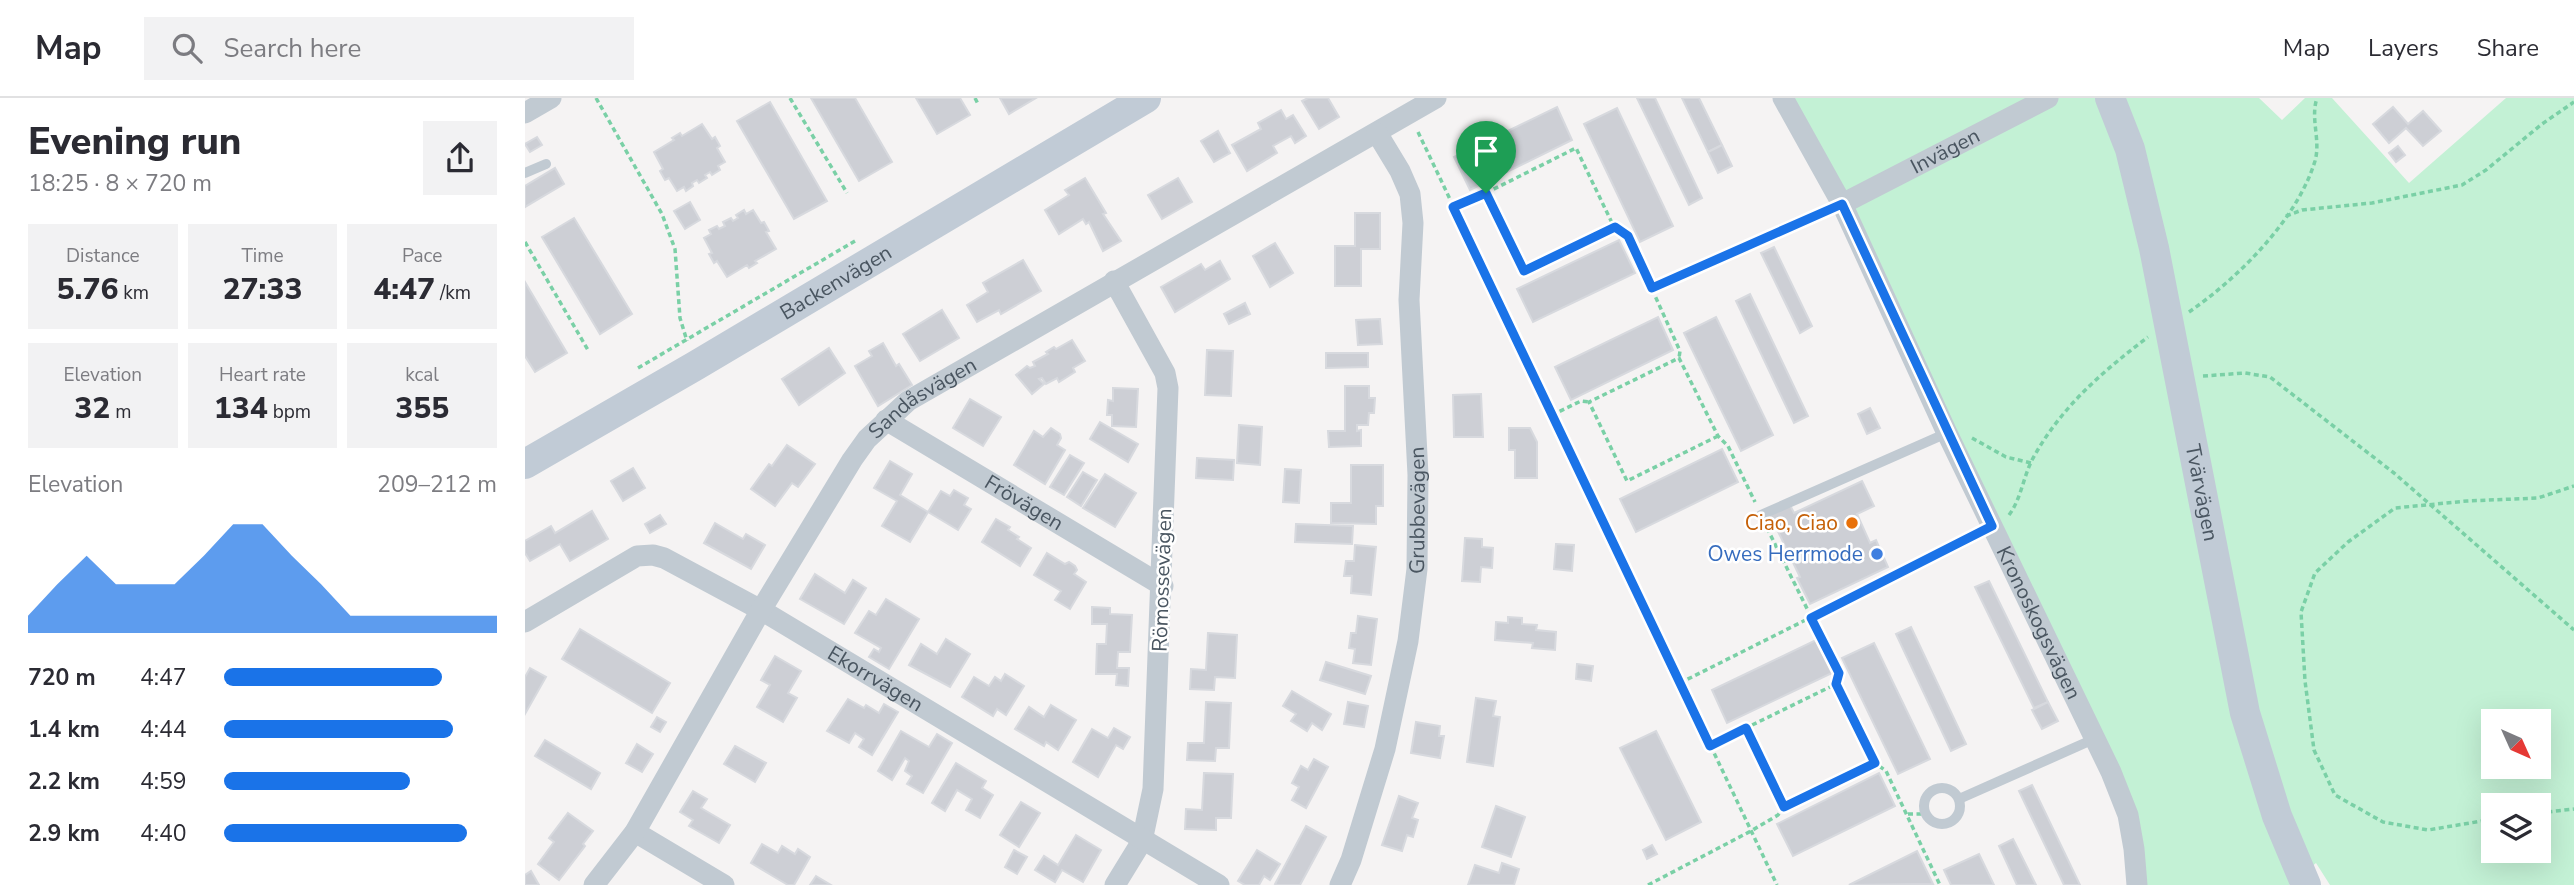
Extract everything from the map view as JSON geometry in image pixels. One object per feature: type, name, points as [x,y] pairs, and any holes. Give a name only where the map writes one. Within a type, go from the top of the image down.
[{"type":"street","points":[[525,113],[551,98]]},
{"type":"street","name":"Backenvägen","points":[[525,464],[1146,98]]},
{"type":"street","name":"Sandåsvägen","points":[[594,885],[635,832],[761,610],[852,460],[885,419],[908,401],[1436,98]]},
{"type":"street","name":"Kronoskogsvägen","points":[[1783,98],[1842,204],[1947,433],[2094,739],[2128,815],[2137,885]]},
{"type":"street","name":"Invägen","points":[[1842,204],[2048,98]]},
{"type":"street","name":"Tvärvägen","points":[[2110,98],[2130,149],[2154,248],[2245,713],[2277,816],[2306,885]]},
{"type":"street","name":"Grubbevägen","points":[[1340,885],[1351,860],[1384,749],[1408,641],[1417,569],[1418,475],[1409,300],[1412,214],[1410,194],[1377,133]]},
{"type":"street","name":"Römossevägen","points":[[1114,281],[1168,381],[1163,586],[1153,789],[1142,841],[1115,885]]},
{"type":"street","name":"Frövägen","points":[[885,419],[1163,586]]},
{"type":"street","name":"Ekorrvägen","points":[[525,622],[637,556],[653,555],[678,564],[761,610],[1219,885]]},
{"type":"street","points":[[635,832],[724,885]]},
{"type":"lane","points":[[525,173],[546,164]]},
{"type":"lane","points":[[1684,274],[1842,204]]},
{"type":"lane","points":[[1761,514],[1947,433]]},
{"type":"lane","points":[[1959,799],[2094,739]]},
{"type":"lane","points":[[1946,788],[1959,799],[1960,811],[1953,821],[1935,823],[1926,814],[1926,797],[1935,790],[1946,788]]},
{"type":"path","points":[[596,98],[662,214],[675,249],[680,318],[695,366]]},
{"type":"path","points":[[790,98],[847,193]]},
{"type":"path","points":[[975,98],[978,104]]},
{"type":"path","points":[[2186,314],[2218,292],[2235,276],[2286,216],[2306,182],[2315,160],[2318,147],[2313,110],[2317,98]]},
{"type":"path","points":[[2286,216],[2302,210],[2372,203],[2462,185],[2486,170],[2542,124],[2574,102]]},
{"type":"path","points":[[1411,114],[1777,885]]},
{"type":"path","points":[[1453,207],[1576,148],[1615,227],[1628,236],[1680,351],[1679,358],[1718,436],[1728,446],[1839,673],[1836,684],[1875,763],[1886,771],[1909,814],[1940,885]]},
{"type":"path","points":[[1486,193],[1524,271],[1615,227]]},
{"type":"path","points":[[632,372],[858,239]]},
{"type":"path","points":[[525,242],[588,350]]},
{"type":"path","points":[[1652,288],[1684,274]]},
{"type":"path","points":[[1680,683],[2004,520],[2011,513],[2031,463],[2059,420],[2089,385],[2150,336]]},
{"type":"path","points":[[1552,415],[1581,401],[1589,402],[1679,358]]},
{"type":"path","points":[[2179,377],[2245,373],[2270,377],[2394,473],[2574,629]]},
{"type":"path","points":[[1589,402],[1627,481],[1718,436]]},
{"type":"path","points":[[1947,433],[1971,437],[2006,457],[2031,463]]},
{"type":"path","points":[[2481,821],[2428,830],[2383,822],[2335,795],[2314,750],[2305,681],[2301,612],[2315,573],[2348,542],[2395,508],[2538,499],[2574,486]]},
{"type":"path","points":[[1710,746],[1836,684]]},
{"type":"path","points":[[1746,728],[1784,807]]},
{"type":"path","points":[[1648,885],[1751,831],[1778,815],[1784,807],[1875,763]]},
{"type":"path","points":[[2551,812],[2574,809]]},
{"type":"path","points":[[1909,814],[1926,814]]},
{"type":"green space","points":[[1783,98],[2259,98],[2282,120],[2305,98],[2332,98],[2409,183],[2506,98],[2574,98],[2574,885],[2330,885],[2316,863],[2289,885],[2137,885],[2128,815]]},
{"type":"building","points":[[811,98],[855,98],[892,162],[859,181]]},
{"type":"building","points":[[916,98],[960,98],[970,115],[937,134]]},
{"type":"building","points":[[1000,98],[1036,98],[1009,114]]},
{"type":"building","points":[[1308,98],[1328,98],[1339,117],[1319,129],[1302,101]]},
{"type":"building","points":[[1637,98],[1655,98],[1702,198],[1689,205]]},
{"type":"building","points":[[1682,98],[1699,98],[1722,145],[1708,152]]},
{"type":"building","points":[[770,102],[827,201],[794,219],[737,121]]},
{"type":"building","points":[[1557,107],[1572,140],[1470,190],[1454,157]]},
{"type":"building","points":[[2393,107],[2408,124],[2423,111],[2441,131],[2423,146],[2406,128],[2389,143],[2373,124]]},
{"type":"building","points":[[1617,108],[1673,226],[1640,242],[1584,124]]},
{"type":"building","points":[[1281,110],[1286,119],[1293,115],[1306,136],[1295,143],[1291,136],[1273,146],[1277,153],[1247,171],[1232,145],[1261,129],[1258,123]]},
{"type":"building","points":[[702,124],[712,139],[715,137],[720,146],[717,148],[725,162],[718,166],[720,170],[712,175],[710,172],[705,175],[707,178],[699,183],[697,180],[692,183],[693,186],[686,191],[684,187],[677,191],[669,178],[665,180],[660,171],[663,169],[654,152],[674,140],[672,138],[680,133],[682,136]]},
{"type":"building","points":[[1218,131],[1230,153],[1214,162],[1201,141]]},
{"type":"building","points":[[537,137],[542,145],[530,152],[525,144]]},
{"type":"building","points":[[1722,145],[1732,166],[1718,173],[1708,152]]},
{"type":"building","points":[[2398,146],[2405,155],[2396,162],[2389,153]]},
{"type":"building","points":[[555,168],[564,184],[525,207],[525,186]]},
{"type":"building","points":[[1085,178],[1106,213],[1103,214],[1121,241],[1103,251],[1089,222],[1086,224],[1083,219],[1059,234],[1045,210],[1069,195],[1065,190]]},
{"type":"building","points":[[1178,178],[1192,202],[1162,219],[1148,195]]},
{"type":"building","points":[[690,202],[700,220],[685,229],[674,211]]},
{"type":"building","points":[[744,210],[746,214],[753,210],[761,223],[764,222],[769,231],[766,232],[776,249],[755,261],[757,263],[749,268],[747,265],[727,277],[717,261],[714,263],[704,238],[711,234],[709,230],[725,226],[723,222],[731,218],[733,221],[738,218],[736,215]]},
{"type":"building","points":[[1355,213],[1380,213],[1380,249],[1361,249],[1361,286],[1335,286],[1335,246],[1355,246]]},
{"type":"building","points":[[574,218],[632,314],[600,334],[542,237]]},
{"type":"building","points":[[1619,240],[1635,273],[1533,322],[1517,289]]},
{"type":"building","points":[[1275,243],[1293,273],[1270,287],[1253,256]]},
{"type":"building","points":[[1774,247],[1812,326],[1800,333],[1761,253]]},
{"type":"building","points":[[1023,260],[1041,291],[1001,314],[999,310],[977,322],[967,305],[988,292],[983,283]]},
{"type":"building","points":[[1220,261],[1230,279],[1175,312],[1161,287],[1201,264],[1205,270]]},
{"type":"building","points":[[525,282],[567,353],[535,372],[525,356]]},
{"type":"building","points":[[1750,294],[1808,416],[1794,423],[1736,301]]},
{"type":"building","points":[[1245,303],[1250,314],[1229,324],[1224,314]]},
{"type":"building","points":[[942,310],[959,338],[920,361],[903,334]]},
{"type":"building","points":[[1658,317],[1673,350],[1571,400],[1555,367]]},
{"type":"building","points":[[1716,317],[1773,435],[1741,451],[1684,333]]},
{"type":"building","points":[[1380,319],[1382,344],[1358,345],[1356,320]]},
{"type":"building","points":[[1072,340],[1085,361],[1073,368],[1075,372],[1059,382],[1057,378],[1046,384],[1042,378],[1039,379],[1044,384],[1032,394],[1016,375],[1027,366],[1035,366],[1033,362],[1048,354],[1046,352],[1054,347],[1056,349]]},
{"type":"building","points":[[883,343],[896,366],[899,364],[912,385],[878,406],[855,366],[872,356],[869,351]]},
{"type":"building","points":[[829,348],[845,373],[799,405],[782,379]]},
{"type":"building","points":[[1207,350],[1233,351],[1231,396],[1205,395]]},
{"type":"building","points":[[1326,353],[1368,353],[1368,367],[1326,368]]},
{"type":"building","points":[[1345,386],[1369,386],[1369,398],[1375,398],[1374,413],[1369,413],[1368,425],[1357,425],[1357,431],[1361,430],[1361,446],[1329,447],[1328,431],[1345,431]]},
{"type":"building","points":[[1113,388],[1138,389],[1136,427],[1112,426],[1112,415],[1107,415],[1108,400],[1113,401]]},
{"type":"building","points":[[1481,394],[1483,437],[1454,437],[1453,395]]},
{"type":"building","points":[[970,399],[1001,417],[983,446],[953,428]]},
{"type":"building","points":[[1870,408],[1880,428],[1867,434],[1858,414]]},
{"type":"building","points":[[1100,422],[1138,444],[1128,462],[1090,439]]},
{"type":"building","points":[[1239,425],[1262,427],[1260,465],[1237,463]]},
{"type":"building","points":[[1051,428],[1060,434],[1057,445],[1065,450],[1045,484],[1014,465],[1034,431],[1043,437]]},
{"type":"building","points":[[1509,428],[1530,428],[1537,442],[1537,478],[1515,478],[1515,450],[1509,450]]},
{"type":"building","points":[[787,445],[815,464],[798,487],[792,483],[775,506],[751,489]]},
{"type":"building","points":[[1722,449],[1738,482],[1636,532],[1620,499]]},
{"type":"building","points":[[1070,455],[1084,463],[1064,495],[1050,487]]},
{"type":"building","points":[[1197,458],[1234,460],[1233,480],[1196,478]]},
{"type":"building","points":[[890,461],[912,474],[900,495],[928,512],[910,542],[882,526],[897,501],[874,488]]},
{"type":"building","points":[[1351,465],[1383,465],[1383,506],[1376,506],[1376,524],[1331,523],[1331,503],[1351,503]]},
{"type":"building","points":[[633,468],[645,488],[623,501],[611,481]]},
{"type":"building","points":[[1285,469],[1301,470],[1299,503],[1283,502]]},
{"type":"building","points":[[1083,472],[1097,480],[1081,506],[1067,497]]},
{"type":"building","points":[[1105,474],[1136,493],[1115,527],[1083,508]]},
{"type":"building","points":[[1862,481],[1874,506],[1857,514],[1870,543],[1876,540],[1888,567],[1810,604],[1770,515],[1790,505],[1794,513]]},
{"type":"building","points":[[954,490],[968,498],[964,505],[971,509],[958,530],[928,512],[941,491],[950,496]]},
{"type":"building","points":[[592,511],[608,539],[570,561],[560,544],[530,561],[525,553],[525,541],[551,526],[555,533]]},
{"type":"building","points":[[660,515],[666,524],[650,533],[645,524]]},
{"type":"building","points":[[996,519],[1010,527],[1008,530],[1019,537],[1017,539],[1031,548],[1020,566],[982,542]]},
{"type":"building","points":[[715,523],[743,539],[746,534],[765,545],[751,569],[704,543]]},
{"type":"building","points":[[1296,524],[1353,526],[1352,544],[1295,542]]},
{"type":"building","points":[[1465,538],[1482,539],[1482,547],[1493,548],[1492,568],[1481,567],[1480,582],[1462,581]]},
{"type":"building","points":[[1556,544],[1574,545],[1572,571],[1554,569]]},
{"type":"building","points":[[1355,545],[1376,547],[1371,595],[1351,593],[1352,576],[1344,576],[1346,561],[1354,561]]},
{"type":"building","points":[[1047,553],[1065,564],[1069,562],[1075,566],[1077,570],[1074,574],[1086,582],[1070,609],[1055,600],[1061,591],[1034,575]]},
{"type":"building","points":[[815,574],[845,593],[853,580],[866,588],[844,624],[800,599]]},
{"type":"building","points":[[1989,581],[2048,702],[2034,708],[1975,587]]},
{"type":"building","points":[[886,599],[919,619],[889,669],[869,657],[874,649],[879,652],[881,648],[855,633],[869,611],[876,615]]},
{"type":"building","points":[[1092,607],[1110,608],[1110,614],[1132,615],[1130,652],[1118,652],[1117,668],[1129,668],[1128,686],[1116,685],[1117,674],[1096,674],[1097,644],[1106,644],[1107,624],[1092,624]]},
{"type":"building","points":[[1358,616],[1377,619],[1371,665],[1353,663],[1355,649],[1349,648],[1351,633],[1356,633]]},
{"type":"building","points":[[1508,617],[1522,618],[1522,624],[1537,625],[1536,630],[1556,632],[1555,650],[1532,648],[1533,643],[1495,640],[1496,622],[1508,623]]},
{"type":"building","points":[[1911,627],[1966,744],[1951,751],[1896,634]]},
{"type":"building","points":[[580,629],[670,683],[652,713],[562,659]]},
{"type":"building","points":[[1208,633],[1237,635],[1235,678],[1215,677],[1214,690],[1190,689],[1191,669],[1206,670]]},
{"type":"building","points":[[946,639],[970,654],[950,687],[909,665],[921,644],[937,654]]},
{"type":"building","points":[[1816,640],[1832,673],[1727,723],[1712,690]]},
{"type":"building","points":[[1874,643],[1930,759],[1898,774],[1842,658]]},
{"type":"building","points":[[775,656],[801,671],[788,693],[797,698],[783,722],[757,707],[770,685],[761,680]]},
{"type":"building","points":[[1326,662],[1371,676],[1365,694],[1320,680]]},
{"type":"building","points":[[1577,664],[1593,666],[1591,681],[1576,679]]},
{"type":"building","points":[[530,668],[546,677],[525,714],[525,677]]},
{"type":"building","points":[[1005,674],[1024,686],[1006,715],[997,709],[993,716],[962,697],[974,677],[989,686],[995,677],[1001,681]]},
{"type":"building","points":[[1292,691],[1331,714],[1322,730],[1312,723],[1307,731],[1291,721],[1296,714],[1283,706]]},
{"type":"building","points":[[1476,698],[1496,701],[1493,716],[1500,717],[1493,766],[1467,762]]},
{"type":"building","points":[[848,699],[879,713],[884,704],[898,712],[872,755],[859,747],[864,739],[855,733],[849,743],[827,731]]},
{"type":"building","points":[[1206,702],[1231,703],[1229,748],[1216,748],[1215,761],[1187,760],[1188,743],[1204,743]]},
{"type":"building","points":[[1348,702],[1368,706],[1364,727],[1344,724]]},
{"type":"building","points":[[2048,702],[2058,721],[2042,729],[2032,710]]},
{"type":"building","points":[[1051,705],[1076,720],[1058,750],[1046,742],[1044,746],[1015,729],[1029,707],[1044,717]]},
{"type":"building","points":[[657,717],[666,722],[660,732],[651,727]]},
{"type":"building","points":[[1416,722],[1440,726],[1439,736],[1444,736],[1440,758],[1411,753]]},
{"type":"building","points":[[1114,728],[1130,737],[1123,749],[1116,745],[1098,777],[1073,762],[1092,729],[1108,738]]},
{"type":"building","points":[[901,731],[929,747],[937,734],[952,743],[923,793],[907,784],[912,776],[905,771],[909,761],[905,758],[892,780],[878,771]]},
{"type":"building","points":[[1656,731],[1701,822],[1666,840],[1620,748]]},
{"type":"building","points":[[545,740],[600,773],[591,789],[535,756]]},
{"type":"building","points":[[637,744],[653,754],[642,772],[626,763]]},
{"type":"building","points":[[735,746],[766,763],[755,782],[724,764]]},
{"type":"building","points":[[1314,759],[1328,767],[1306,808],[1292,800],[1299,787],[1292,783],[1301,766],[1308,770]]},
{"type":"building","points":[[956,763],[986,781],[982,788],[993,795],[980,818],[966,810],[972,799],[957,790],[945,811],[932,803]]},
{"type":"building","points":[[1204,773],[1233,774],[1231,818],[1216,818],[1216,830],[1185,829],[1186,809],[1202,810]]},
{"type":"building","points":[[1879,773],[1895,806],[1793,856],[1777,824]]},
{"type":"building","points":[[2032,785],[2080,885],[2064,885],[2019,791]]},
{"type":"building","points":[[693,791],[707,799],[701,808],[730,825],[719,843],[689,826],[693,820],[680,812]]},
{"type":"building","points":[[1399,796],[1418,803],[1412,818],[1418,820],[1413,837],[1407,835],[1402,851],[1382,845]]},
{"type":"building","points":[[1021,802],[1040,813],[1019,847],[1000,835]]},
{"type":"building","points":[[1496,806],[1525,817],[1511,857],[1482,847]]},
{"type":"building","points":[[568,813],[593,831],[559,880],[538,864],[554,842],[549,838]]},
{"type":"building","points":[[1306,826],[1326,837],[1300,885],[1275,884]]},
{"type":"building","points":[[1076,835],[1101,850],[1083,882],[1062,870],[1055,882],[1035,870],[1044,856],[1058,865]]},
{"type":"building","points":[[2013,839],[2036,885],[2017,885],[1999,846]]},
{"type":"building","points":[[762,844],[778,853],[782,846],[795,854],[798,849],[810,857],[794,885],[788,885],[751,863]]},
{"type":"building","points":[[1652,845],[1657,854],[1647,859],[1643,850]]},
{"type":"building","points":[[1014,850],[1027,857],[1017,874],[1005,867]]},
{"type":"building","points":[[1257,850],[1280,864],[1270,880],[1264,876],[1259,885],[1245,885],[1238,881]]},
{"type":"building","points":[[1917,851],[1933,884],[1849,885]]},
{"type":"building","points":[[1979,854],[1994,885],[1951,885],[1944,870]]},
{"type":"building","points":[[1502,863],[1519,869],[1514,885],[1468,885],[1475,865],[1499,873]]},
{"type":"building","points":[[531,871],[539,885],[525,885],[525,875]]},
{"type":"building","points":[[816,876],[831,885],[810,885]]},
{"type":"place","name":"Ciao, Ciao","points":[[1852,523]]},
{"type":"place","name":"Owes Herrmode","points":[[1877,554]]},
{"type":"route","points":[[1486,193],[1524,271],[1615,227],[1628,236],[1652,288],[1842,204],[1992,526],[1811,618],[1839,673],[1836,684],[1875,763],[1784,807],[1746,728],[1710,746],[1453,207],[1486,193]]}]
